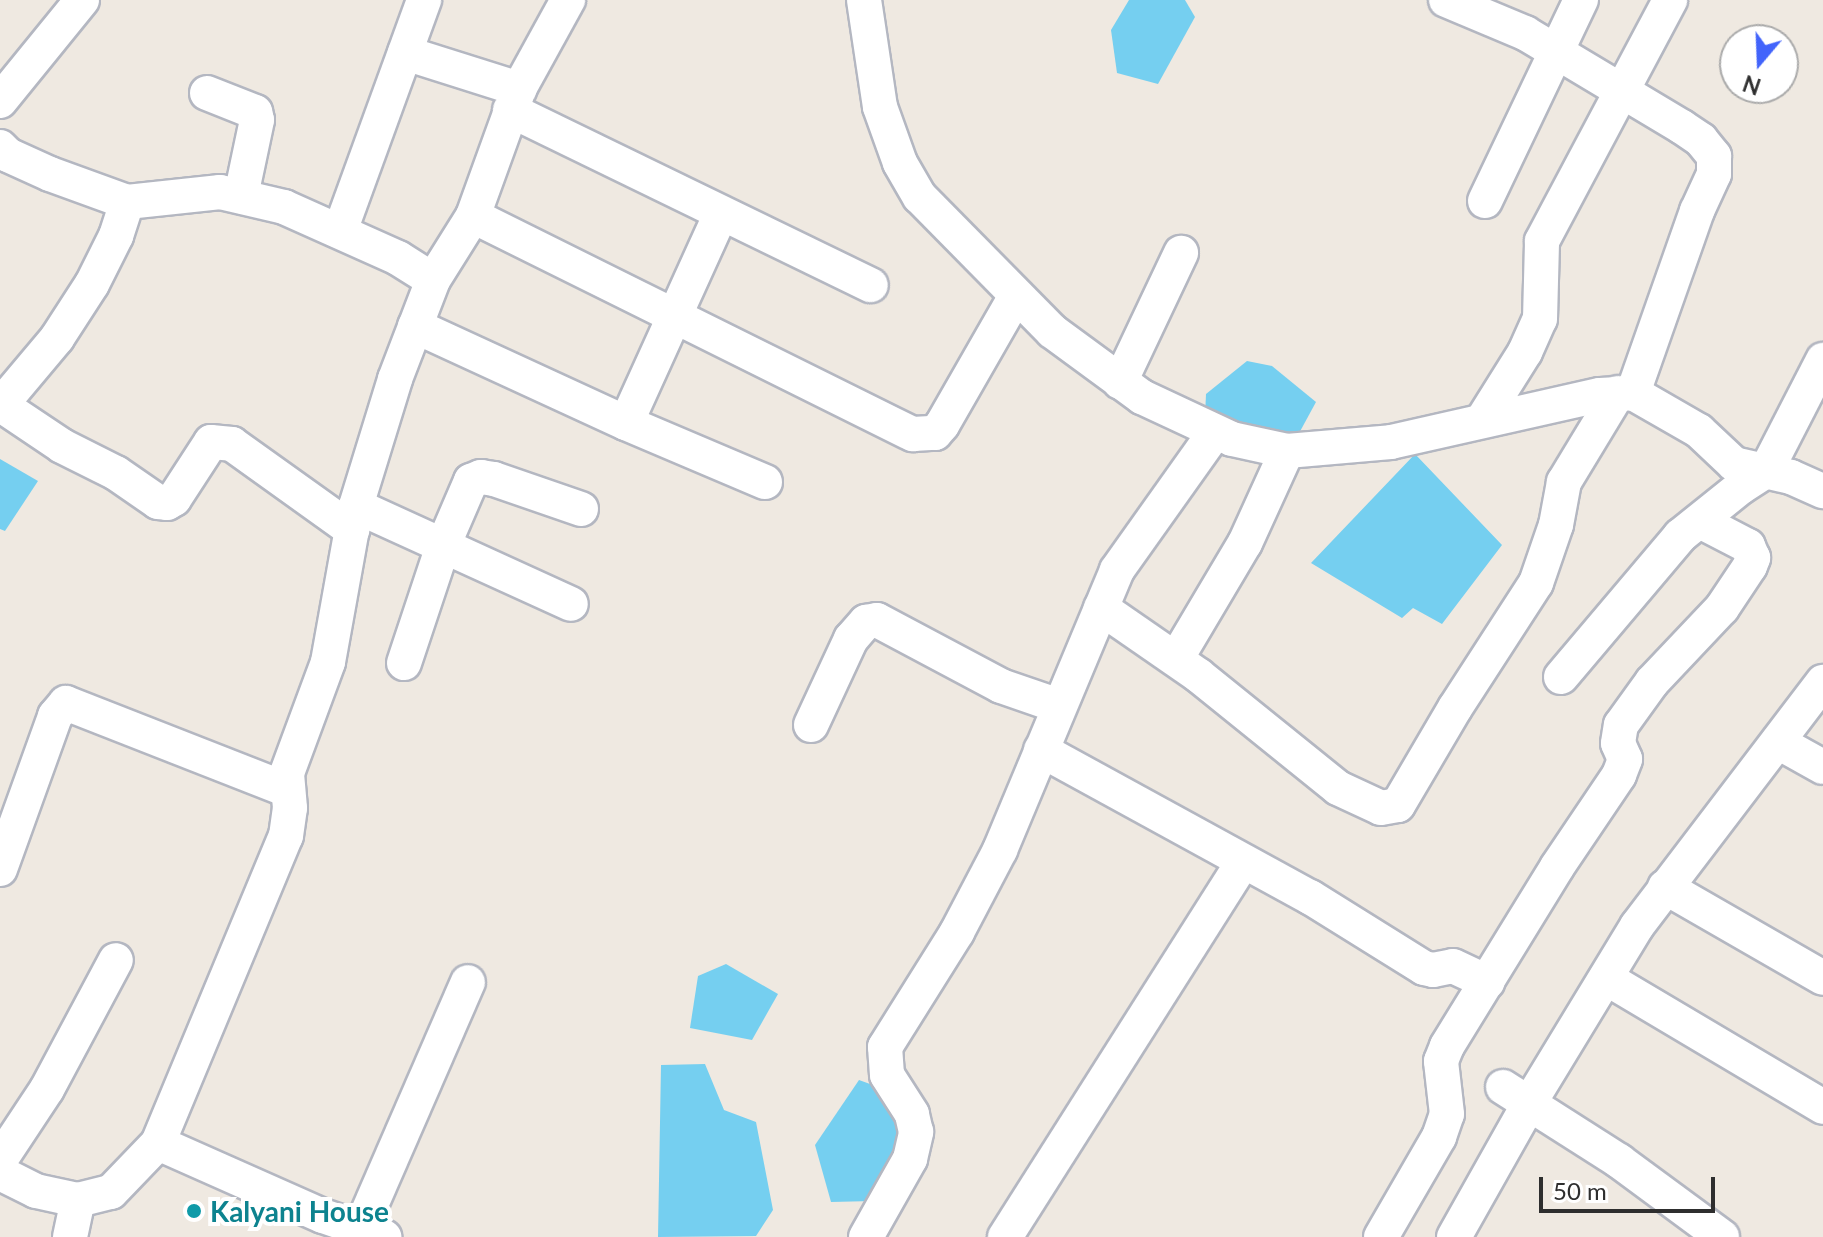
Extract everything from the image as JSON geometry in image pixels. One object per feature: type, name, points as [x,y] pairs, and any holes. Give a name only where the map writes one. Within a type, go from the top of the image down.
[{"type":"street","points":[[0,101],[82,0]]},
{"type":"street","points":[[340,231],[424,0]]},
{"type":"street","points":[[0,1173],[36,1191],[78,1200],[111,1192],[158,1143],[286,836],[290,808],[286,789],[291,757],[313,709],[328,662],[354,518],[373,443],[433,280],[473,216],[514,99],[568,0]]},
{"type":"street","points":[[864,0],[880,107],[900,163],[920,197],[989,263],[1016,296],[1074,349],[1142,397],[1248,445],[1287,451],[1391,442],[1483,419],[1625,393],[1699,431],[1728,461],[1823,491]]},
{"type":"street","points":[[1485,201],[1581,0]]},
{"type":"street","points":[[1483,419],[1534,336],[1543,293],[1542,241],[1670,0]]},
{"type":"street","points":[[1101,608],[1176,659],[1338,788],[1381,808],[1398,805],[1455,708],[1536,583],[1556,525],[1564,482],[1625,393],[1714,174],[1714,156],[1701,140],[1622,91],[1525,33],[1463,3]]},
{"type":"street","points":[[405,53],[514,99],[721,214],[871,285]]},
{"type":"street","points":[[207,93],[255,112],[257,120],[241,196]]},
{"type":"street","points":[[0,147],[8,155],[50,174],[127,202],[220,192],[284,207],[398,258],[433,280]]},
{"type":"street","points":[[127,202],[116,236],[92,284],[57,338],[1,405],[62,446],[127,479],[158,502],[167,503],[174,499],[211,442],[232,444],[354,518],[443,546],[571,604]]},
{"type":"street","points":[[626,423],[721,214]]},
{"type":"street","points":[[473,216],[913,434],[935,433],[942,425],[1016,296]]},
{"type":"street","points":[[1120,382],[1181,253]]},
{"type":"street","points":[[415,326],[626,423],[765,482]]},
{"type":"street","points":[[1561,677],[1650,568],[1700,521],[1766,471],[1823,360]]},
{"type":"street","points":[[866,1237],[910,1159],[916,1132],[912,1114],[887,1075],[885,1047],[971,905],[1000,850],[1117,570],[1215,432]]},
{"type":"street","points":[[1176,659],[1245,543],[1287,451]]},
{"type":"street","points":[[404,663],[443,546],[471,481],[481,477],[581,509]]},
{"type":"street","points":[[1381,1237],[1439,1137],[1448,1101],[1441,1061],[1487,982],[1619,775],[1625,759],[1618,736],[1633,705],[1722,608],[1750,566],[1753,558],[1748,546],[1700,521]]},
{"type":"street","points":[[811,725],[851,639],[866,622],[877,620],[1001,686],[1059,706]]},
{"type":"street","points":[[1454,1237],[1516,1094],[1606,978],[1665,887],[1823,682]]},
{"type":"street","points":[[0,869],[55,716],[66,703],[286,789]]},
{"type":"street","points":[[1778,742],[1823,767]]},
{"type":"street","points":[[1041,750],[1310,897],[1424,968],[1463,968],[1487,982]]},
{"type":"street","points":[[1005,1237],[1243,862]]},
{"type":"street","points":[[1665,887],[1823,978]]},
{"type":"street","points":[[0,1160],[47,1089],[116,960]]},
{"type":"street","points":[[1606,978],[1823,1107]]},
{"type":"street","points":[[158,1143],[318,1226],[373,1233],[468,982]]},
{"type":"street","points":[[1516,1094],[1722,1237]]},
{"type":"street","points":[[70,1237],[78,1200]]},
{"type":"water","points":[[1129,0],[1185,0],[1195,17],[1158,84],[1117,73],[1111,30]]},
{"type":"water","points":[[1247,361],[1272,366],[1316,402],[1291,448],[1205,417],[1206,394]]},
{"type":"water","points":[[1415,454],[1502,545],[1442,624],[1413,608],[1402,618],[1311,563]]},
{"type":"water","points":[[0,459],[38,481],[5,531],[0,529]]},
{"type":"water","points":[[726,964],[778,994],[752,1040],[690,1028],[698,976]]},
{"type":"water","points":[[705,1064],[724,1110],[756,1122],[773,1210],[756,1236],[658,1237],[661,1065]]},
{"type":"water","points":[[859,1080],[903,1096],[924,1120],[873,1201],[831,1202],[815,1145]]},
{"type":"place","name":"Kalyani House","points":[[194,1211]]}]
